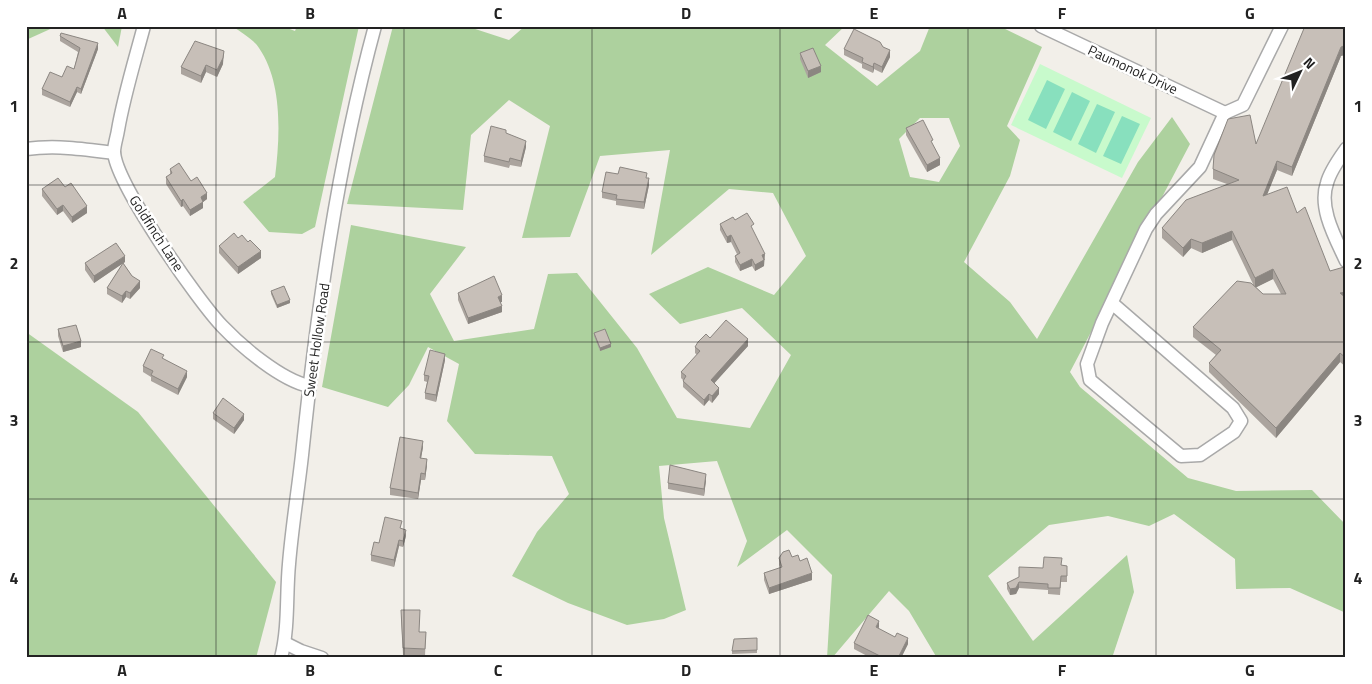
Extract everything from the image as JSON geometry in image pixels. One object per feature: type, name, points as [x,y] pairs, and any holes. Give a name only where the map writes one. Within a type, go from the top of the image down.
[{"type":"street","name":"Goldfinch Lane","points":[[144,26],[121,113],[114,152],[124,180],[140,209],[198,295],[222,326],[257,356],[280,372],[296,383],[309,386]]},
{"type":"street","name":"Sweet Hollow Road","points":[[281,658],[285,643],[289,565],[309,386],[344,158],[375,26]]},
{"type":"street","name":"Paumonok Drive","points":[[1041,26],[1225,113]]},
{"type":"street","points":[[1113,304],[1233,408],[1241,421],[1234,432],[1200,455],[1180,456],[1090,380],[1087,364],[1102,323],[1156,214],[1200,166],[1225,113],[1243,106],[1282,26]]},
{"type":"street","points":[[26,149],[46,146],[75,147],[114,152]]},
{"type":"street","points":[[1346,149],[1326,184],[1325,205],[1332,229],[1346,261]]},
{"type":"street","points":[[285,643],[322,658]]},
{"type":"green space","points":[[26,26],[57,26],[26,40]]},
{"type":"green space","points":[[102,26],[122,26],[118,47]]},
{"type":"green space","points":[[232,26],[282,26],[295,31],[297,26],[359,26],[315,227],[302,234],[269,232],[243,202],[275,177],[278,145],[278,111],[276,94],[267,62],[254,42]]},
{"type":"green space","points":[[393,26],[466,26],[509,40],[525,26],[845,26],[825,45],[877,86],[920,51],[930,26],[999,26],[1042,47],[1007,126],[1020,140],[1010,176],[964,262],[1010,302],[1037,339],[1138,162],[1172,117],[1190,144],[1070,372],[1080,387],[1188,478],[1236,491],[1312,490],[1346,525],[1346,613],[1290,588],[1236,589],[1235,559],[1174,514],[1149,526],[1108,516],[1049,525],[988,576],[1033,641],[1127,555],[1134,592],[1112,658],[937,658],[909,611],[889,591],[832,658],[827,658],[832,575],[787,530],[737,567],[747,541],[717,461],[659,466],[664,518],[686,610],[664,619],[627,625],[568,603],[512,576],[537,532],[569,494],[552,456],[475,454],[447,421],[459,364],[428,347],[409,385],[388,407],[322,387],[351,225],[466,247],[430,294],[454,341],[534,329],[548,274],[577,273],[637,348],[677,418],[750,428],[791,355],[742,308],[680,324],[649,294],[708,267],[774,295],[806,256],[773,193],[729,189],[651,255],[670,150],[600,156],[570,237],[522,238],[550,126],[509,100],[471,135],[463,210],[347,204]],"holes":[[[920,118],[949,118],[960,146],[939,182],[910,177],[899,139]]]},
{"type":"green space","points":[[1040,64],[1151,118],[1122,178],[1011,125]]},
{"type":"green space","points":[[1047,80],[1065,89],[1046,129],[1028,120]]},
{"type":"green space","points":[[1072,92],[1090,101],[1071,141],[1053,132]]},
{"type":"green space","points":[[1097,104],[1115,112],[1096,153],[1078,144]]},
{"type":"green space","points":[[1122,116],[1140,124],[1121,164],[1103,156]]},
{"type":"green space","points":[[26,332],[138,412],[276,582],[256,658],[26,658]]},
{"type":"building","points":[[1305,26],[1346,26],[1346,45],[1341,47],[1292,167],[1277,161],[1263,196],[1287,187],[1297,213],[1305,207],[1330,271],[1344,267],[1346,271],[1346,292],[1340,293],[1346,298],[1346,358],[1340,353],[1276,428],[1209,363],[1221,350],[1193,327],[1237,281],[1251,283],[1263,294],[1286,294],[1273,269],[1255,278],[1232,231],[1202,243],[1191,239],[1183,248],[1162,228],[1186,200],[1239,180],[1213,169],[1214,155],[1228,119],[1250,115],[1256,144]]},
{"type":"building","points":[[854,29],[880,42],[883,47],[890,50],[882,67],[874,63],[873,67],[862,62],[863,58],[844,49]]},
{"type":"building","points":[[61,33],[98,43],[81,89],[77,87],[70,102],[42,89],[50,72],[62,77],[67,66],[74,69],[80,48],[60,36]]},
{"type":"building","points":[[195,41],[224,51],[217,70],[206,65],[201,76],[181,67]]},
{"type":"building","points":[[813,48],[821,66],[808,71],[800,53]]},
{"type":"building","points":[[923,120],[940,158],[927,165],[906,128]]},
{"type":"building","points":[[491,126],[506,130],[506,133],[526,141],[521,161],[510,158],[509,162],[484,156]]},
{"type":"building","points":[[179,163],[191,181],[197,177],[207,193],[201,197],[203,202],[190,210],[183,199],[181,201],[166,177],[172,173],[170,169]]},
{"type":"building","points":[[620,167],[647,173],[646,178],[649,178],[644,202],[616,199],[617,195],[602,192],[606,172],[618,174]]},
{"type":"building","points":[[58,178],[65,187],[71,183],[87,206],[72,217],[63,205],[57,209],[42,189]]},
{"type":"building","points":[[747,213],[754,224],[751,226],[765,254],[762,255],[764,260],[755,265],[752,259],[740,265],[735,256],[740,253],[731,235],[727,237],[720,224],[733,217],[735,220]]},
{"type":"building","points":[[234,233],[238,238],[242,235],[248,242],[250,240],[261,251],[238,267],[219,246]]},
{"type":"building","points":[[116,243],[125,256],[94,276],[85,263]]},
{"type":"building","points":[[123,263],[132,276],[140,281],[130,293],[126,291],[122,296],[107,288]]},
{"type":"building","points":[[494,276],[502,295],[498,297],[502,306],[468,318],[458,293]]},
{"type":"building","points":[[284,286],[290,300],[277,305],[271,291]]},
{"type":"building","points":[[726,320],[748,339],[711,380],[719,388],[712,396],[709,394],[704,400],[683,381],[686,376],[681,372],[700,351],[695,347],[698,342],[706,334],[710,338]]},
{"type":"building","points":[[76,325],[81,341],[63,346],[58,329]]},
{"type":"building","points":[[605,329],[611,344],[600,348],[594,333]]},
{"type":"building","points":[[151,349],[164,355],[162,358],[187,371],[178,389],[151,375],[153,371],[143,366]]},
{"type":"building","points":[[430,350],[445,354],[436,395],[425,393],[429,376],[424,375]]},
{"type":"building","points":[[223,398],[244,414],[234,428],[213,413]]},
{"type":"building","points":[[400,437],[423,441],[420,458],[427,459],[425,474],[421,473],[418,493],[390,488]]},
{"type":"building","points":[[670,465],[706,474],[704,489],[668,483]]},
{"type":"building","points":[[385,517],[402,521],[400,528],[406,530],[403,541],[399,540],[394,560],[371,555],[374,542],[379,543]]},
{"type":"building","points":[[789,550],[792,557],[798,555],[800,561],[807,558],[812,573],[769,588],[764,573],[782,567],[779,558],[783,552]]},
{"type":"building","points":[[1044,557],[1062,558],[1061,565],[1067,566],[1067,576],[1061,576],[1060,588],[1048,588],[1048,584],[1019,582],[1016,588],[1010,589],[1007,583],[1019,577],[1019,567],[1043,568]]},
{"type":"building","points":[[401,610],[420,610],[419,632],[426,632],[425,649],[403,648]]},
{"type":"building","points":[[868,615],[879,621],[876,627],[895,637],[897,633],[908,638],[898,658],[885,656],[884,658],[854,643]]},
{"type":"building","points":[[757,638],[757,650],[732,651],[734,639]]}]
